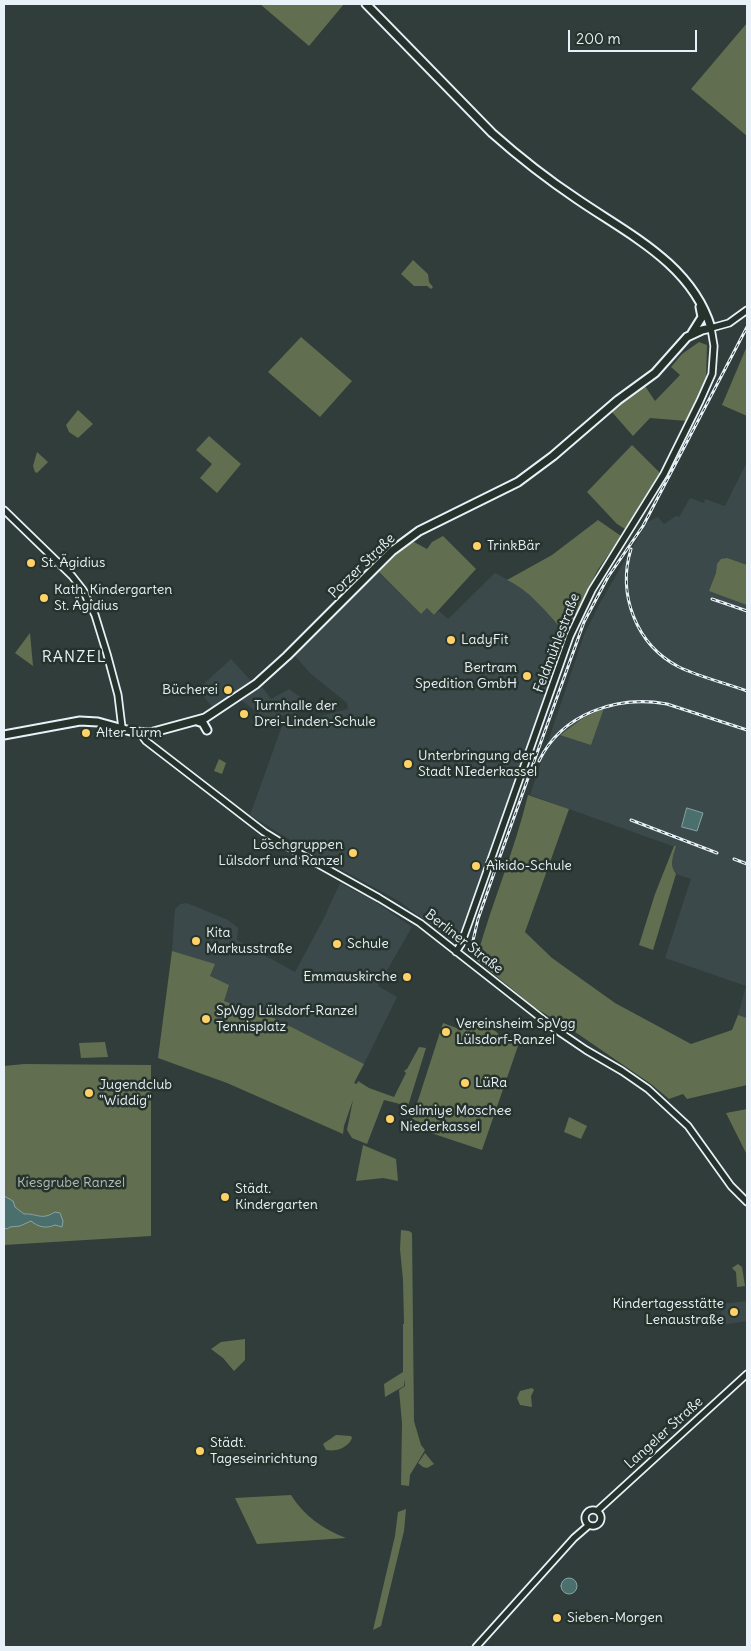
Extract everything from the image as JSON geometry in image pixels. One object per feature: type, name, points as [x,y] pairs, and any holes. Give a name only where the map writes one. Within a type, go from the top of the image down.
[{"type":"main road","points":[[366,4],[498,138],[556,185],[647,245],[680,274],[706,310],[712,328]]},
{"type":"main road","points":[[690,335],[698,326],[702,317],[698,297]]},
{"type":"main road","name":"Porzer Straße","points":[[4,735],[80,721],[98,722],[140,733],[156,732],[204,718],[256,684],[403,542],[418,531],[520,481],[559,451],[618,400],[655,373],[690,335],[712,328]]},
{"type":"main road","points":[[196,721],[203,723],[207,730]]},
{"type":"street","points":[[712,328],[730,323],[747,310]]},
{"type":"street","name":"Feldmühlestraße","points":[[456,952],[470,922],[501,830],[578,618],[592,590],[664,474],[711,378],[714,346],[712,328]]},
{"type":"street","points":[[4,510],[72,576],[83,590],[95,615],[107,654],[119,702],[122,728]]},
{"type":"street","name":"Berliner Straße","points":[[140,733],[146,741],[264,832],[294,852],[420,923],[555,1029],[648,1089],[688,1126],[731,1186],[747,1202]]},
{"type":"street","name":"Langeler Straße","points":[[597,1511],[747,1374]]},
{"type":"street","points":[[588,1511],[597,1511],[600,1514],[600,1521],[594,1526],[587,1523],[585,1516],[588,1511]]},
{"type":"street","points":[[476,1647],[587,1523]]},
{"type":"shaded area","points":[[747,462],[747,1018],[738,1015],[746,986],[665,958],[691,879],[676,874],[673,869],[672,860],[675,847],[530,795],[584,635],[600,603],[647,522],[658,517],[664,524],[676,516],[679,517],[690,498],[704,503],[705,499],[725,506]]},
{"type":"shaded area","points":[[378,572],[421,614],[427,608],[434,615],[439,611],[448,619],[495,573],[518,585],[561,628],[567,629],[519,770],[462,927],[456,937],[451,940],[399,901],[311,853],[250,815],[282,726],[348,709],[347,703],[311,674],[294,655]]},
{"type":"shaded area","points":[[231,659],[252,682],[215,707],[212,707],[198,689]]},
{"type":"shaded area","points":[[262,687],[271,699],[289,689],[306,701],[308,710],[251,723],[259,714],[241,700]]},
{"type":"shaded area","points":[[340,883],[374,901],[412,927],[378,986],[397,997],[364,1064],[260,1011],[252,1012],[223,1001],[210,976],[214,965],[172,951],[175,909],[180,904],[187,903],[228,920],[238,928],[237,940],[295,972],[324,918]]},
{"type":"shaded area","name":"Kindertagesstätte Lenaustraße","points":[[747,1301],[747,1321],[722,1325],[720,1304]]},
{"type":"green space","points":[[260,4],[344,4],[309,46]]},
{"type":"green space","points":[[747,23],[747,136],[691,89]]},
{"type":"green space","points":[[413,260],[428,274],[429,282],[433,287],[431,289],[427,286],[414,286],[401,274]]},
{"type":"green space","points":[[301,337],[352,381],[320,417],[268,372]]},
{"type":"green space","points":[[699,342],[707,345],[706,379],[687,421],[650,418],[633,436],[611,411],[645,386],[655,401],[680,375],[671,367],[682,354]]},
{"type":"green space","points":[[747,346],[747,416],[722,405]]},
{"type":"green space","points":[[78,410],[93,424],[78,438],[69,432],[66,425]]},
{"type":"green space","points":[[209,436],[241,464],[217,493],[200,478],[212,464],[196,450]]},
{"type":"green space","points":[[632,445],[660,473],[625,529],[617,524],[587,492]]},
{"type":"green space","points":[[37,452],[48,462],[37,473],[33,466]]},
{"type":"green space","points":[[598,520],[621,536],[597,571],[571,628],[561,628],[530,595],[507,580],[552,555]]},
{"type":"green space","points":[[443,536],[476,569],[434,615],[427,608],[421,614],[379,572],[403,548],[414,542],[427,549],[432,542]]},
{"type":"green space","points":[[727,558],[747,565],[747,605],[709,591],[716,573],[717,564],[721,559]]},
{"type":"green space","points":[[30,633],[33,666],[15,653]]},
{"type":"green space","points":[[604,708],[591,745],[560,735],[583,718]]},
{"type":"green space","points":[[219,759],[226,763],[222,774],[214,771]]},
{"type":"green space","points":[[528,795],[569,809],[525,932],[552,958],[615,1003],[691,1044],[732,1030],[738,1015],[747,1018],[747,1085],[687,1099],[683,1094],[669,1099],[651,1084],[578,1034],[534,1007],[472,956],[472,952],[478,953],[517,835]]},
{"type":"green space","points":[[674,846],[676,846],[672,864],[676,874],[653,950],[639,945],[655,894]]},
{"type":"green space","points":[[172,951],[215,964],[210,976],[229,985],[224,1001],[252,1011],[260,1011],[364,1064],[354,1083],[357,1084],[358,1081],[369,1088],[394,1097],[406,1073],[404,1071],[419,1047],[426,1048],[408,1106],[384,1100],[367,1144],[352,1138],[347,1130],[353,1100],[343,1134],[227,1083],[158,1058]]},
{"type":"green space","name":"LüRa","points":[[443,1023],[459,1029],[472,1024],[484,1025],[494,1030],[503,1040],[504,1037],[518,1046],[482,1150],[422,1130],[424,1124],[412,1119]]},
{"type":"green space","points":[[105,1042],[108,1057],[81,1058],[79,1043]]},
{"type":"green space","name":"Kiesgrube Ranzel","points":[[24,1064],[151,1065],[151,1236],[4,1245],[4,1066]]},
{"type":"green space","points":[[747,1109],[747,1155],[726,1113]]},
{"type":"green space","points":[[569,1117],[587,1126],[581,1139],[564,1132]]},
{"type":"green space","points":[[363,1145],[396,1159],[398,1181],[383,1178],[356,1181]]},
{"type":"green space","points":[[401,1230],[412,1233],[414,1421],[421,1445],[425,1450],[410,1475],[409,1486],[401,1485],[402,1423],[399,1390],[405,1386],[404,1379],[404,1386],[385,1397],[384,1384],[403,1372],[404,1324],[400,1249]]},
{"type":"green space","points":[[738,1264],[742,1267],[745,1286],[737,1287],[736,1272],[732,1268]]},
{"type":"green space","points":[[245,1339],[245,1360],[234,1371],[223,1358],[211,1349],[221,1342]]},
{"type":"green space","points":[[532,1388],[534,1390],[531,1396],[532,1407],[520,1405],[517,1398],[520,1391]]},
{"type":"green space","points":[[336,1435],[351,1436],[352,1438],[348,1444],[341,1448],[326,1450],[323,1444]]},
{"type":"green space","points":[[425,1453],[434,1464],[427,1468],[418,1463]]},
{"type":"green space","points":[[291,1495],[296,1503],[315,1521],[346,1538],[257,1544],[235,1498]]},
{"type":"green space","points":[[406,1509],[404,1531],[381,1626],[373,1630],[395,1536],[398,1512]]},
{"type":"water","points":[[687,808],[703,813],[697,831],[682,827]]},
{"type":"water","points":[[4,1196],[13,1201],[15,1207],[24,1214],[46,1216],[55,1212],[60,1213],[63,1221],[62,1227],[55,1225],[42,1227],[31,1221],[20,1226],[4,1228]]},
{"type":"water","points":[[566,1578],[572,1578],[577,1583],[575,1592],[566,1594],[561,1589],[561,1583]]},
{"type":"railway","points":[[472,945],[478,919],[584,622],[608,577],[643,526],[747,327]]},
{"type":"railway","points":[[631,549],[627,566],[629,600],[641,632],[651,646],[679,667],[747,691]]},
{"type":"railway","points":[[712,599],[747,611]]},
{"type":"railway","points":[[539,761],[549,744],[577,719],[611,705],[630,702],[667,704],[747,730]]},
{"type":"railway","points":[[631,820],[717,853]]},
{"type":"railway","points":[[734,859],[747,864]]},
{"type":"place","name":"TrinkBär","points":[[477,546]]},
{"type":"place","name":"St. Ägidius","points":[[31,563]]},
{"type":"place","name":"Kath. Kindergarten St. Ägidius","points":[[44,598]]},
{"type":"place","name":"LadyFit","points":[[451,640]]},
{"type":"place","name":"Bertram Spedition GmbH","points":[[527,676]]},
{"type":"place","name":"Bücherei","points":[[228,690]]},
{"type":"place","name":"Turnhalle der Drei-Linden-Schule","points":[[244,714]]},
{"type":"place","name":"Alter Turm","points":[[86,733]]},
{"type":"place","name":"Unterbringung der Stadt NIederkassel","points":[[408,764]]},
{"type":"place","name":"Löschgruppen Lülsdorf und Ranzel","points":[[353,853]]},
{"type":"place","name":"Aikido-Schule","points":[[476,866]]},
{"type":"place","name":"Kita Markusstraße","points":[[196,941]]},
{"type":"place","name":"Schule","points":[[337,944]]},
{"type":"place","name":"Emmauskirche","points":[[407,977]]},
{"type":"place","name":"SpVgg Lülsdorf-Ranzel Tennisplatz","points":[[206,1019]]},
{"type":"place","name":"Vereinsheim SpVgg Lülsdorf-Ranzel","points":[[446,1032]]},
{"type":"place","name":"LüRa","points":[[465,1083]]},
{"type":"place","name":"Jugendclub \"Widdig\"","points":[[89,1093]]},
{"type":"place","name":"Selimiye Moschee Niederkassel","points":[[390,1119]]},
{"type":"place","name":"Städt. Kindergarten","points":[[225,1197]]},
{"type":"place","name":"Kindertagesstätte Lenaustraße","points":[[734,1312]]},
{"type":"place","name":"Städt. Tageseinrichtung","points":[[200,1451]]},
{"type":"place","name":"Sieben-Morgen","points":[[557,1618]]},
{"type":"district","name":"RANZEL","points":[[74,657]]}]
